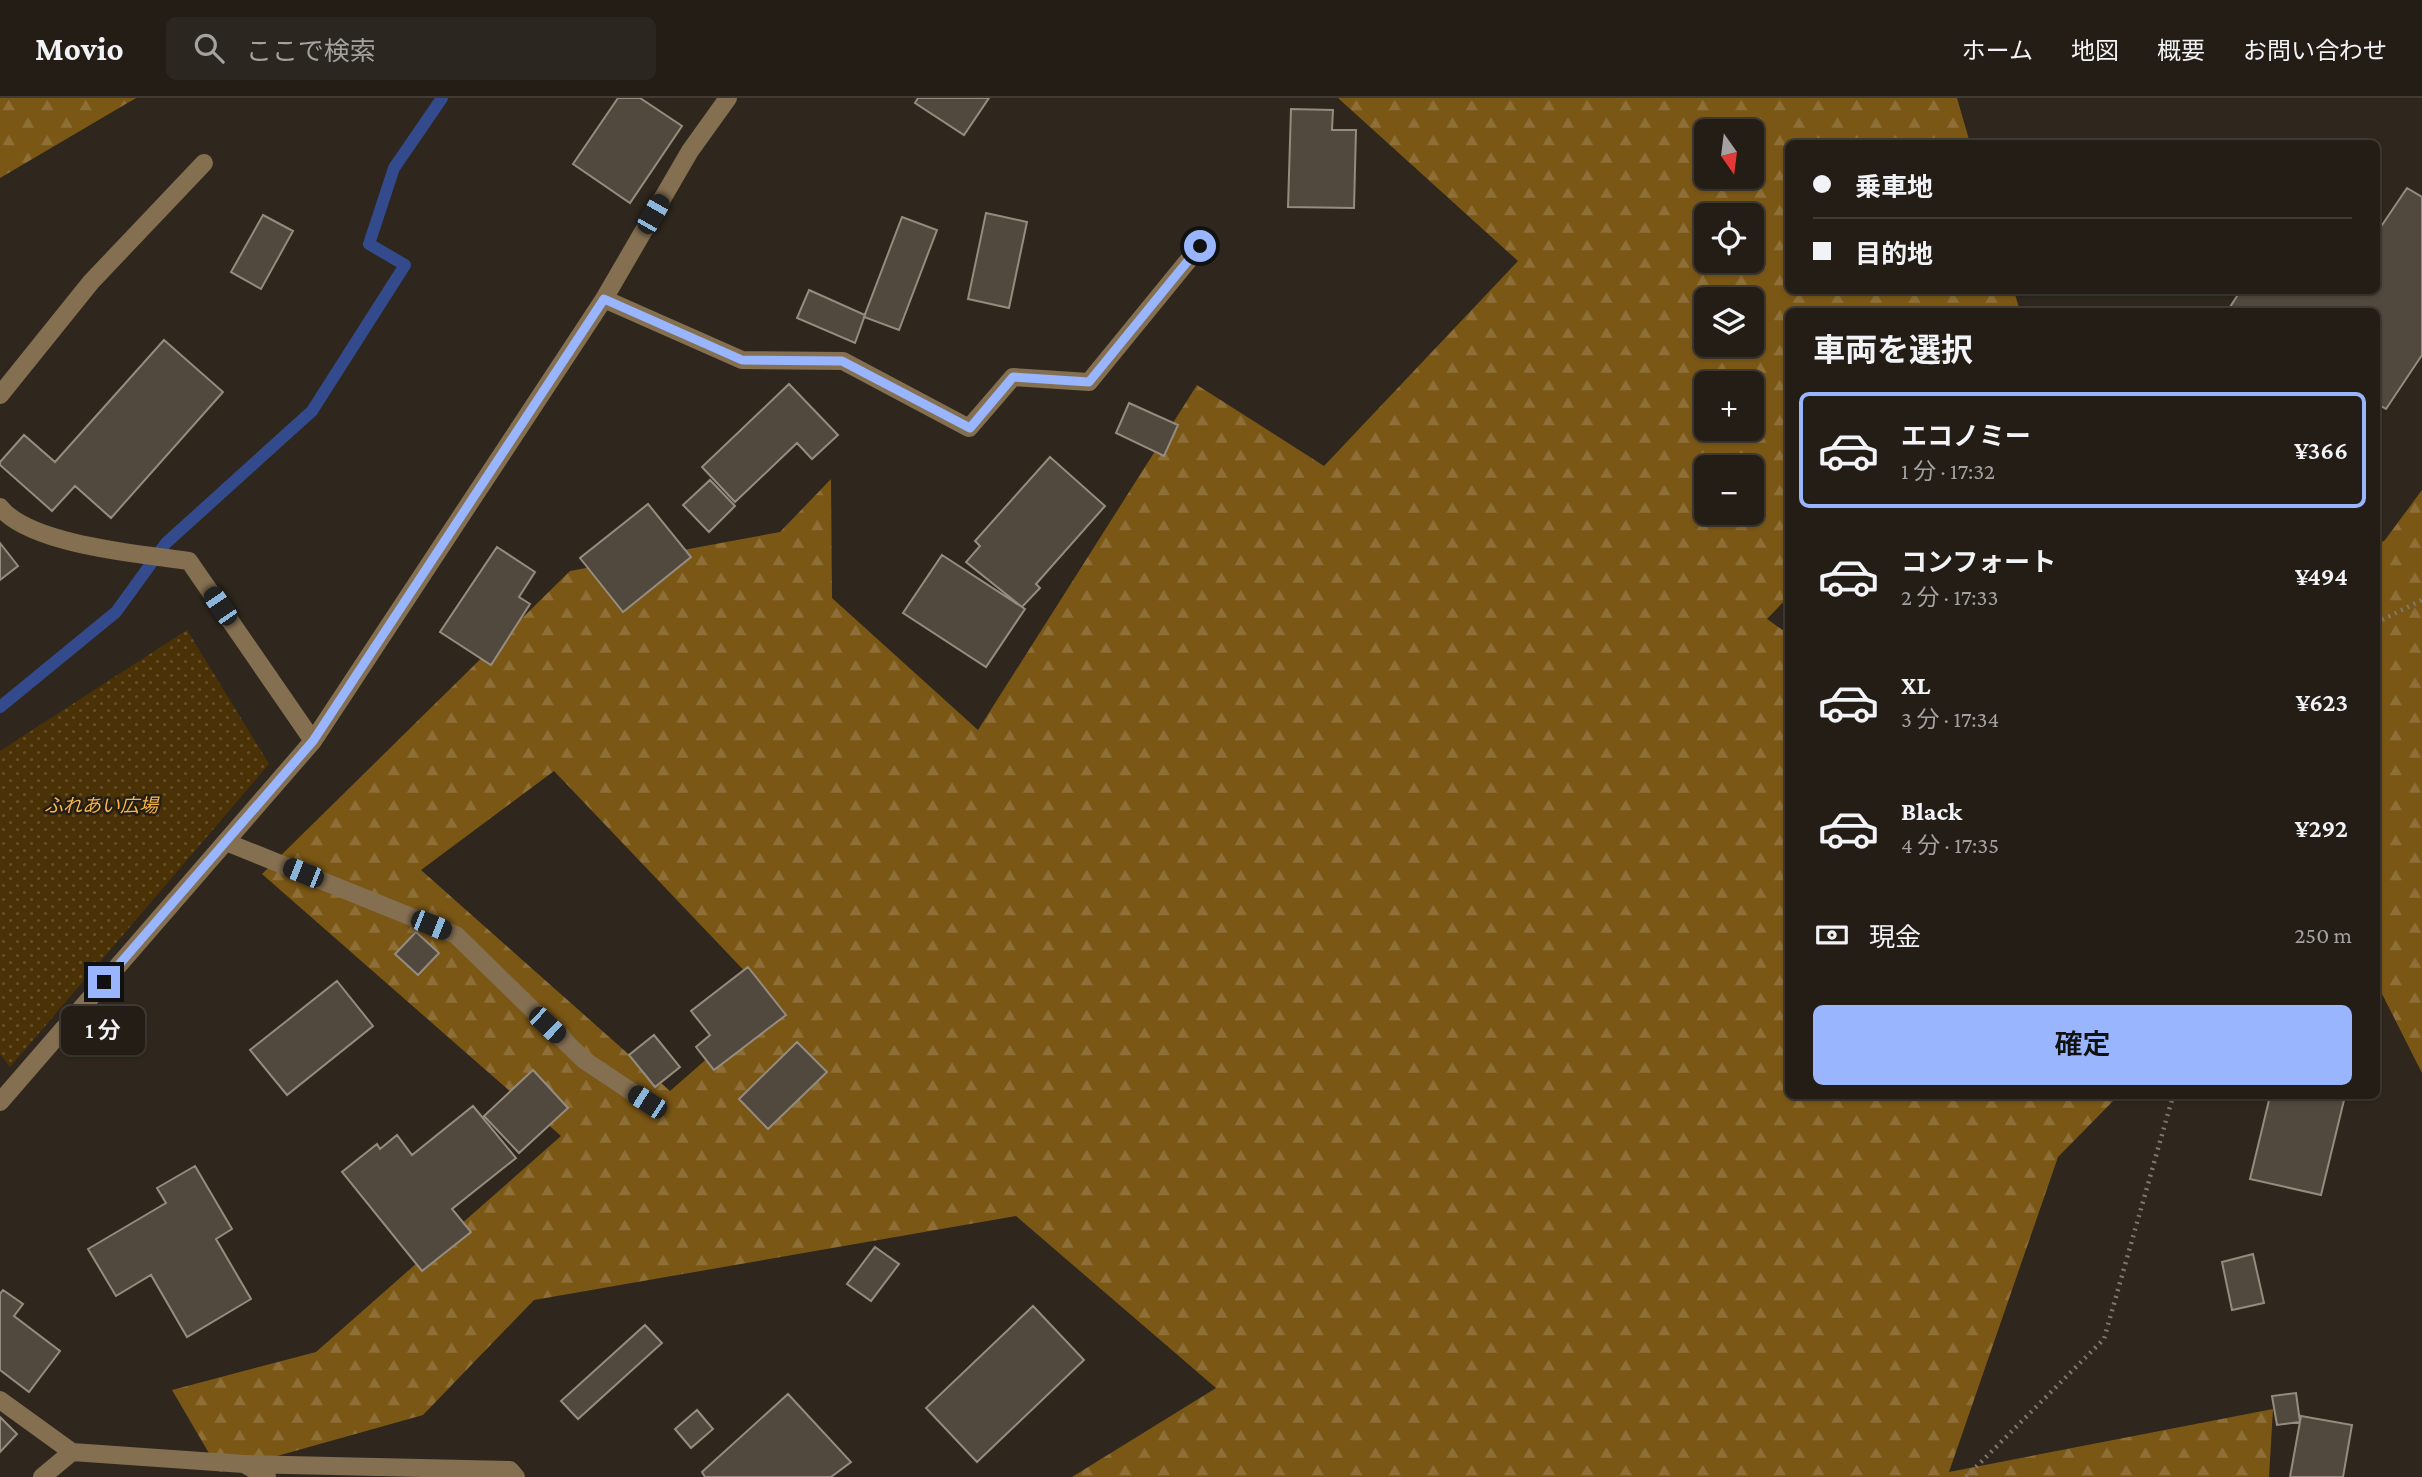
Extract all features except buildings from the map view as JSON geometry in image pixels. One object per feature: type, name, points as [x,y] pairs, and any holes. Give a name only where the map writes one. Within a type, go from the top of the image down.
[{"type":"street","points":[[0,1102],[313,741],[604,299],[690,150],[728,98]]},
{"type":"street","points":[[0,395],[91,282],[204,163]]},
{"type":"street","points":[[604,299],[742,360],[842,361],[970,428],[1013,377],[1089,382],[1200,246]]},
{"type":"street","points":[[0,507],[8,516],[65,542],[189,561],[313,741]]},
{"type":"street","points":[[226,842],[456,935],[584,1060],[647,1102]]},
{"type":"street","points":[[0,1400],[72,1452],[244,1464],[510,1470],[516,1477]]},
{"type":"street","points":[[42,1477],[72,1452]]},
{"type":"street","points":[[244,1464],[267,1477]]},
{"type":"path","points":[[2380,621],[2422,600]]},
{"type":"path","points":[[1966,1477],[2104,1339],[2172,1099]]},
{"type":"green space","points":[[0,98],[136,98],[0,178]]},
{"type":"green space","points":[[1338,98],[1957,98],[1969,140],[1785,140],[1785,294],[2015,294],[2019,308],[1785,308],[1785,600],[1767,619],[1785,632],[1785,1099],[2115,1099],[2058,1157],[1949,1472],[2273,1409],[2269,1477],[1072,1477],[1216,1388],[1016,1216],[534,1300],[423,1415],[220,1472],[172,1390],[316,1352],[561,1136],[262,874],[570,571],[780,532],[831,479],[832,598],[978,730],[1197,385],[1324,466],[1518,261]],"holes":[[[554,771],[773,1001],[670,1091],[421,870]]]},
{"type":"green space","points":[[2422,490],[2422,1073],[2380,990],[2380,543]]},
{"type":"green space","name":"ふれあい広場","points":[[187,630],[269,764],[10,1067],[0,1054],[0,751]]},
{"type":"waterway","points":[[0,707],[116,612],[166,543],[312,411],[405,265],[369,244],[394,168],[442,98]]},
{"type":"route","points":[[104,982],[313,741],[604,299],[742,360],[842,361],[970,428],[1013,377],[1089,382],[1200,246]]}]
